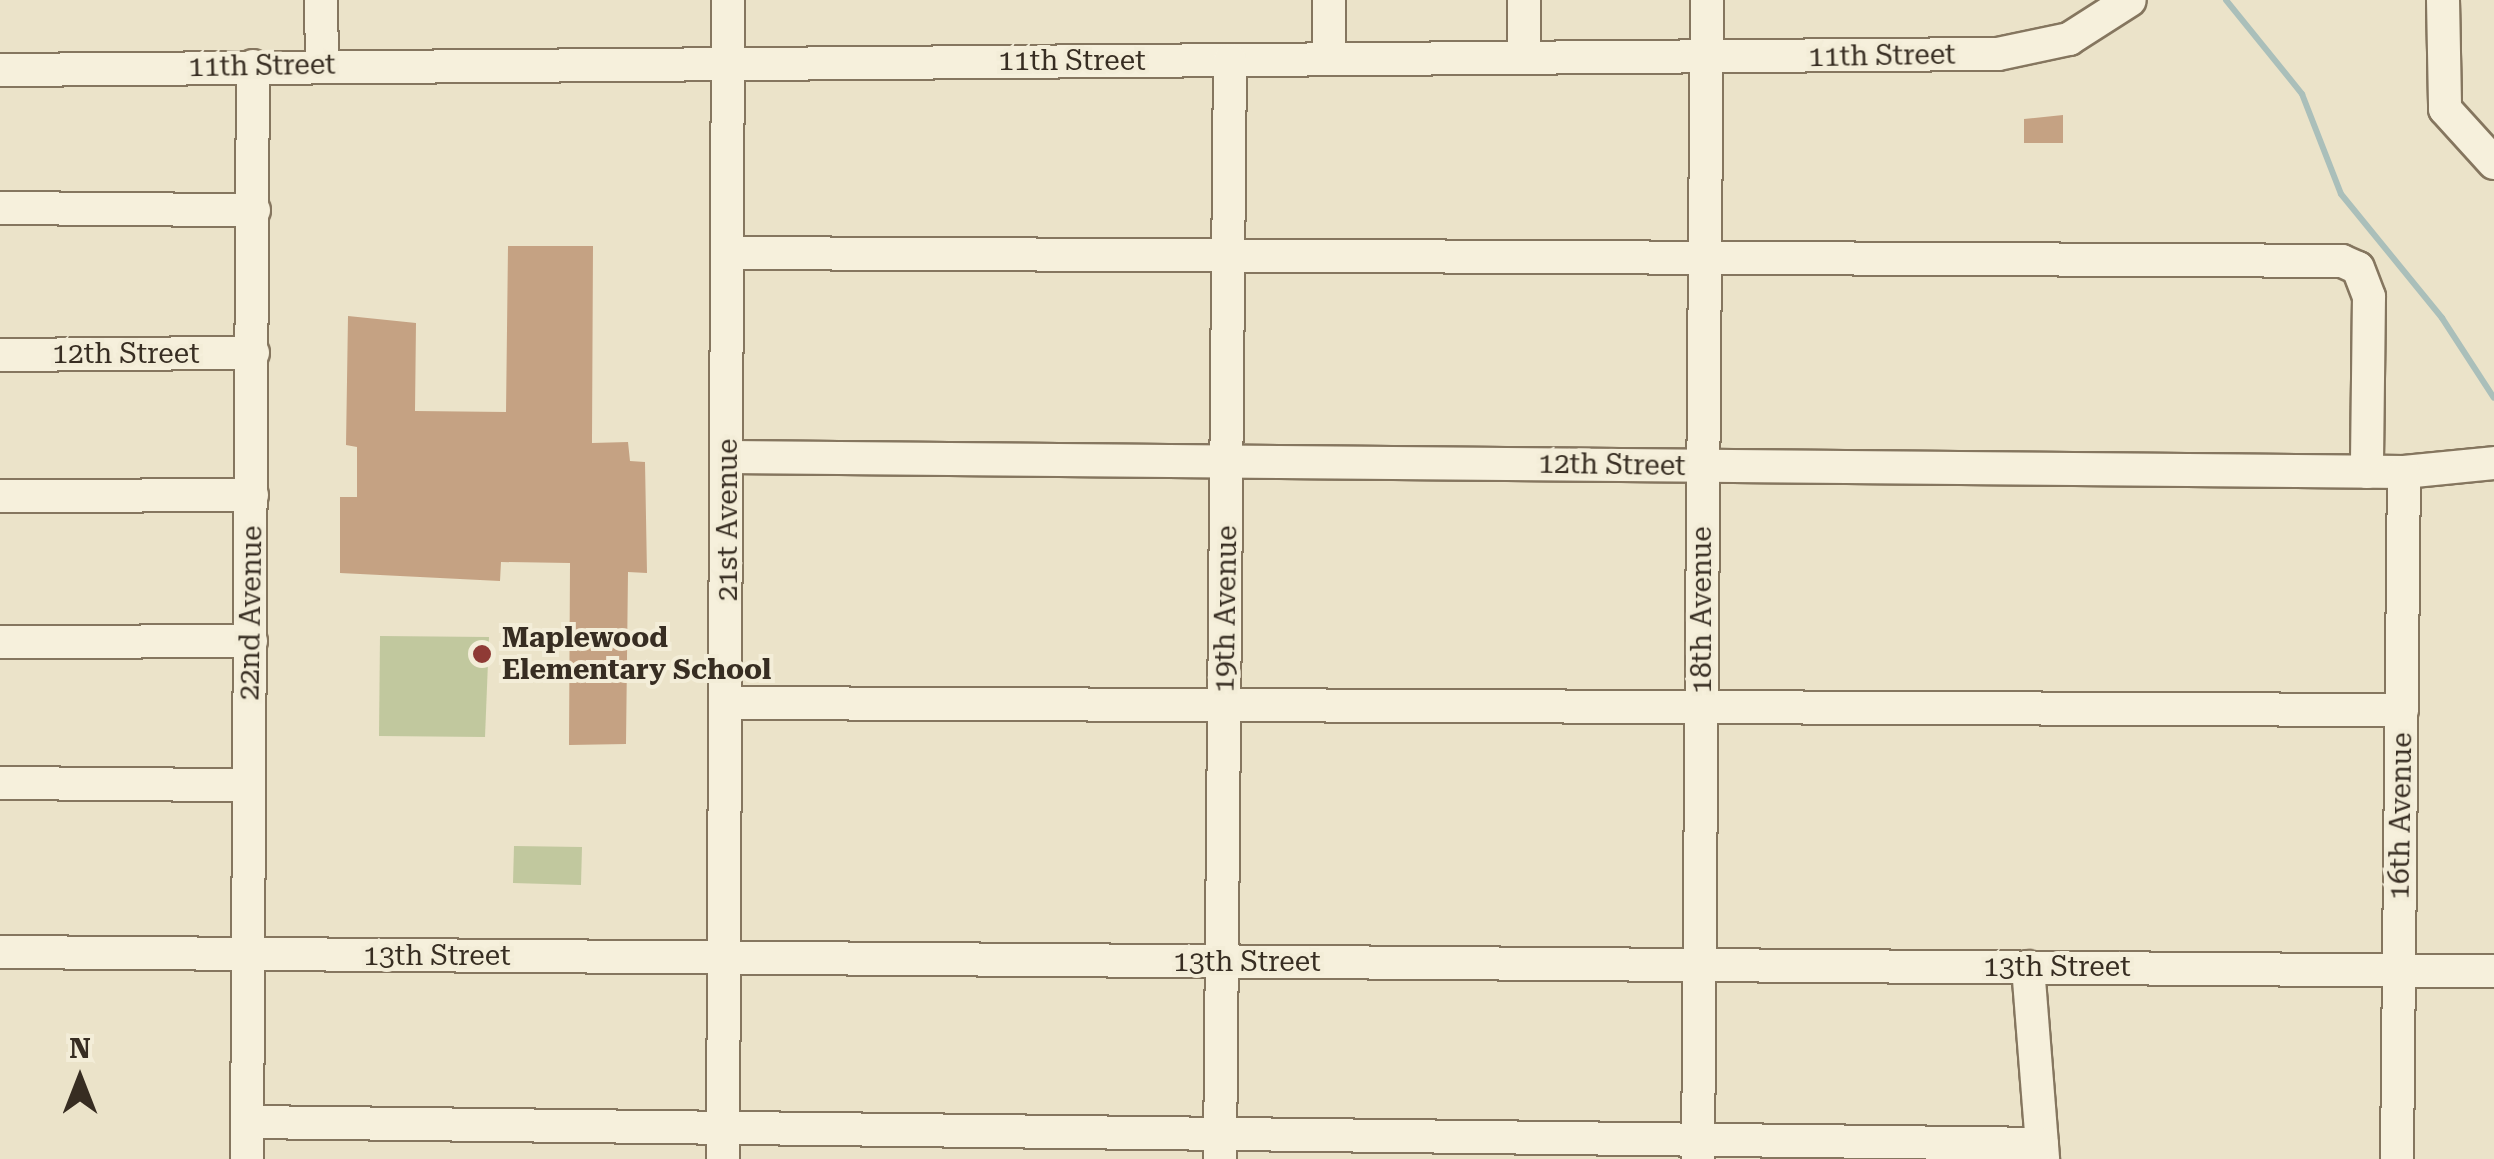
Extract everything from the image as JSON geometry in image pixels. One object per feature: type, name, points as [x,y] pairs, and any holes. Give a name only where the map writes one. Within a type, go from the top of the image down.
[{"type":"street","points":[[321,0],[322,65]]},
{"type":"street","name":"21st Avenue","points":[[723,1159],[728,0]]},
{"type":"street","points":[[1329,59],[1330,0]]},
{"type":"street","points":[[1524,0],[1524,58]]},
{"type":"street","name":"18th Avenue","points":[[1698,1148],[1707,0]]},
{"type":"street","name":"11th Street","points":[[0,70],[1998,54],[2068,39],[2130,0]]},
{"type":"street","points":[[2442,0],[2445,109],[2494,163]]},
{"type":"street","name":"19th Avenue","points":[[1220,1146],[1230,60]]},
{"type":"street","name":"22nd Avenue","points":[[247,1159],[253,66]]},
{"type":"street","points":[[0,208],[254,210]]},
{"type":"street","points":[[727,253],[1705,254],[2342,260],[2358,268],[2370,297],[2367,472]]},
{"type":"street","name":"12th Street","points":[[0,355],[253,353]]},
{"type":"street","name":"12th Street","points":[[729,457],[2367,472],[2494,463]]},
{"type":"street","name":"16th Avenue","points":[[2398,1159],[2404,472]]},
{"type":"street","points":[[0,496],[252,496]]},
{"type":"street","points":[[0,642],[251,642]]},
{"type":"street","points":[[727,703],[1224,700],[2402,710]]},
{"type":"street","points":[[0,783],[249,785]]},
{"type":"street","name":"13th Street","points":[[0,952],[2494,971]]},
{"type":"street","points":[[247,1122],[724,1124],[1220,1146],[2042,1151],[2028,967]]},
{"type":"green space","points":[[380,636],[489,637],[485,737],[379,736]]},
{"type":"green space","points":[[514,846],[582,847],[581,885],[513,883]]},
{"type":"building","points":[[2063,115],[2063,143],[2024,143],[2024,119]]},
{"type":"building","points":[[508,246],[593,246],[592,443],[628,442],[630,461],[645,462],[647,573],[628,572],[626,744],[569,745],[570,563],[501,562],[500,581],[340,573],[340,497],[357,497],[357,447],[346,445],[348,316],[416,323],[415,411],[506,412]]},
{"type":"waterway","points":[[2226,0],[2302,94],[2341,194],[2442,318],[2494,398]]},
{"type":"place","name":"Maplewood Elementary School","points":[[482,654]]}]
